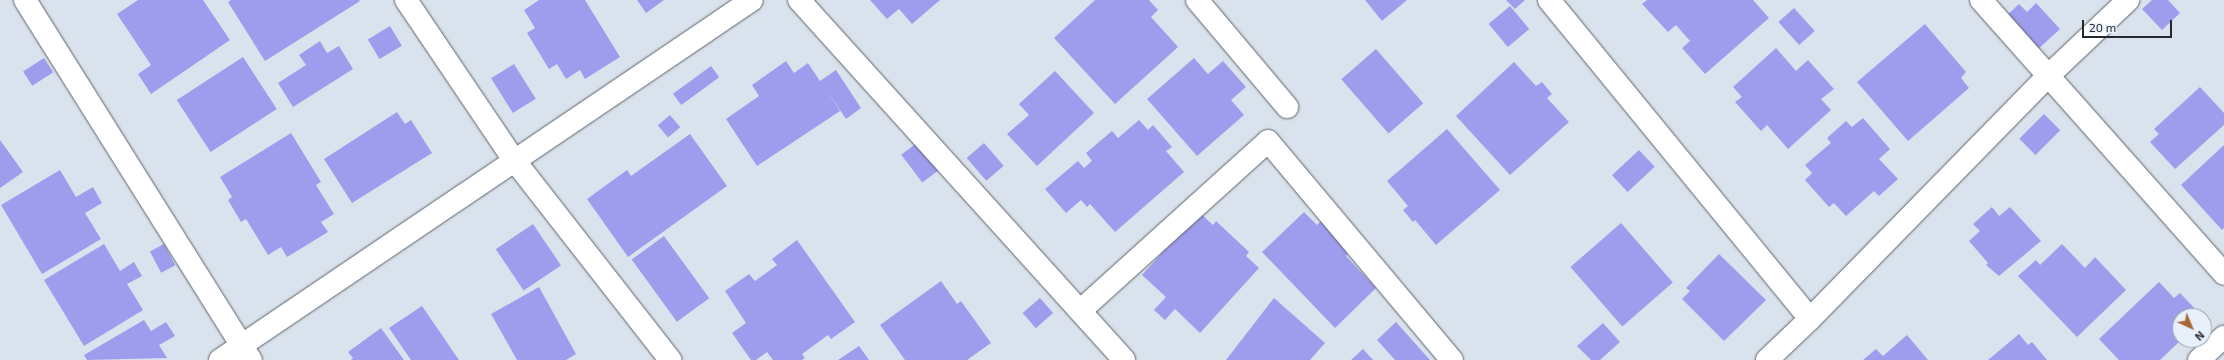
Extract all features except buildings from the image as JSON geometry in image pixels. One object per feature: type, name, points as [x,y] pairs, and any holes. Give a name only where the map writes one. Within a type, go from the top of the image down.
[{"type":"street","points":[[26,0],[245,352]]},
{"type":"street","points":[[406,0],[514,160],[670,360]]},
{"type":"street","points":[[220,360],[245,352],[514,160],[752,0]]},
{"type":"street","points":[[799,0],[1124,360]]},
{"type":"street","points":[[1197,0],[1287,107]]},
{"type":"street","points":[[1549,0],[1810,319]]},
{"type":"street","points":[[1981,0],[2047,77],[2224,274]]},
{"type":"street","points":[[1767,360],[1810,319],[2047,77],[2128,0]]},
{"type":"street","points":[[1080,311],[1268,141],[1452,360]]},
{"type":"street","points":[[2199,360],[2224,337]]}]
